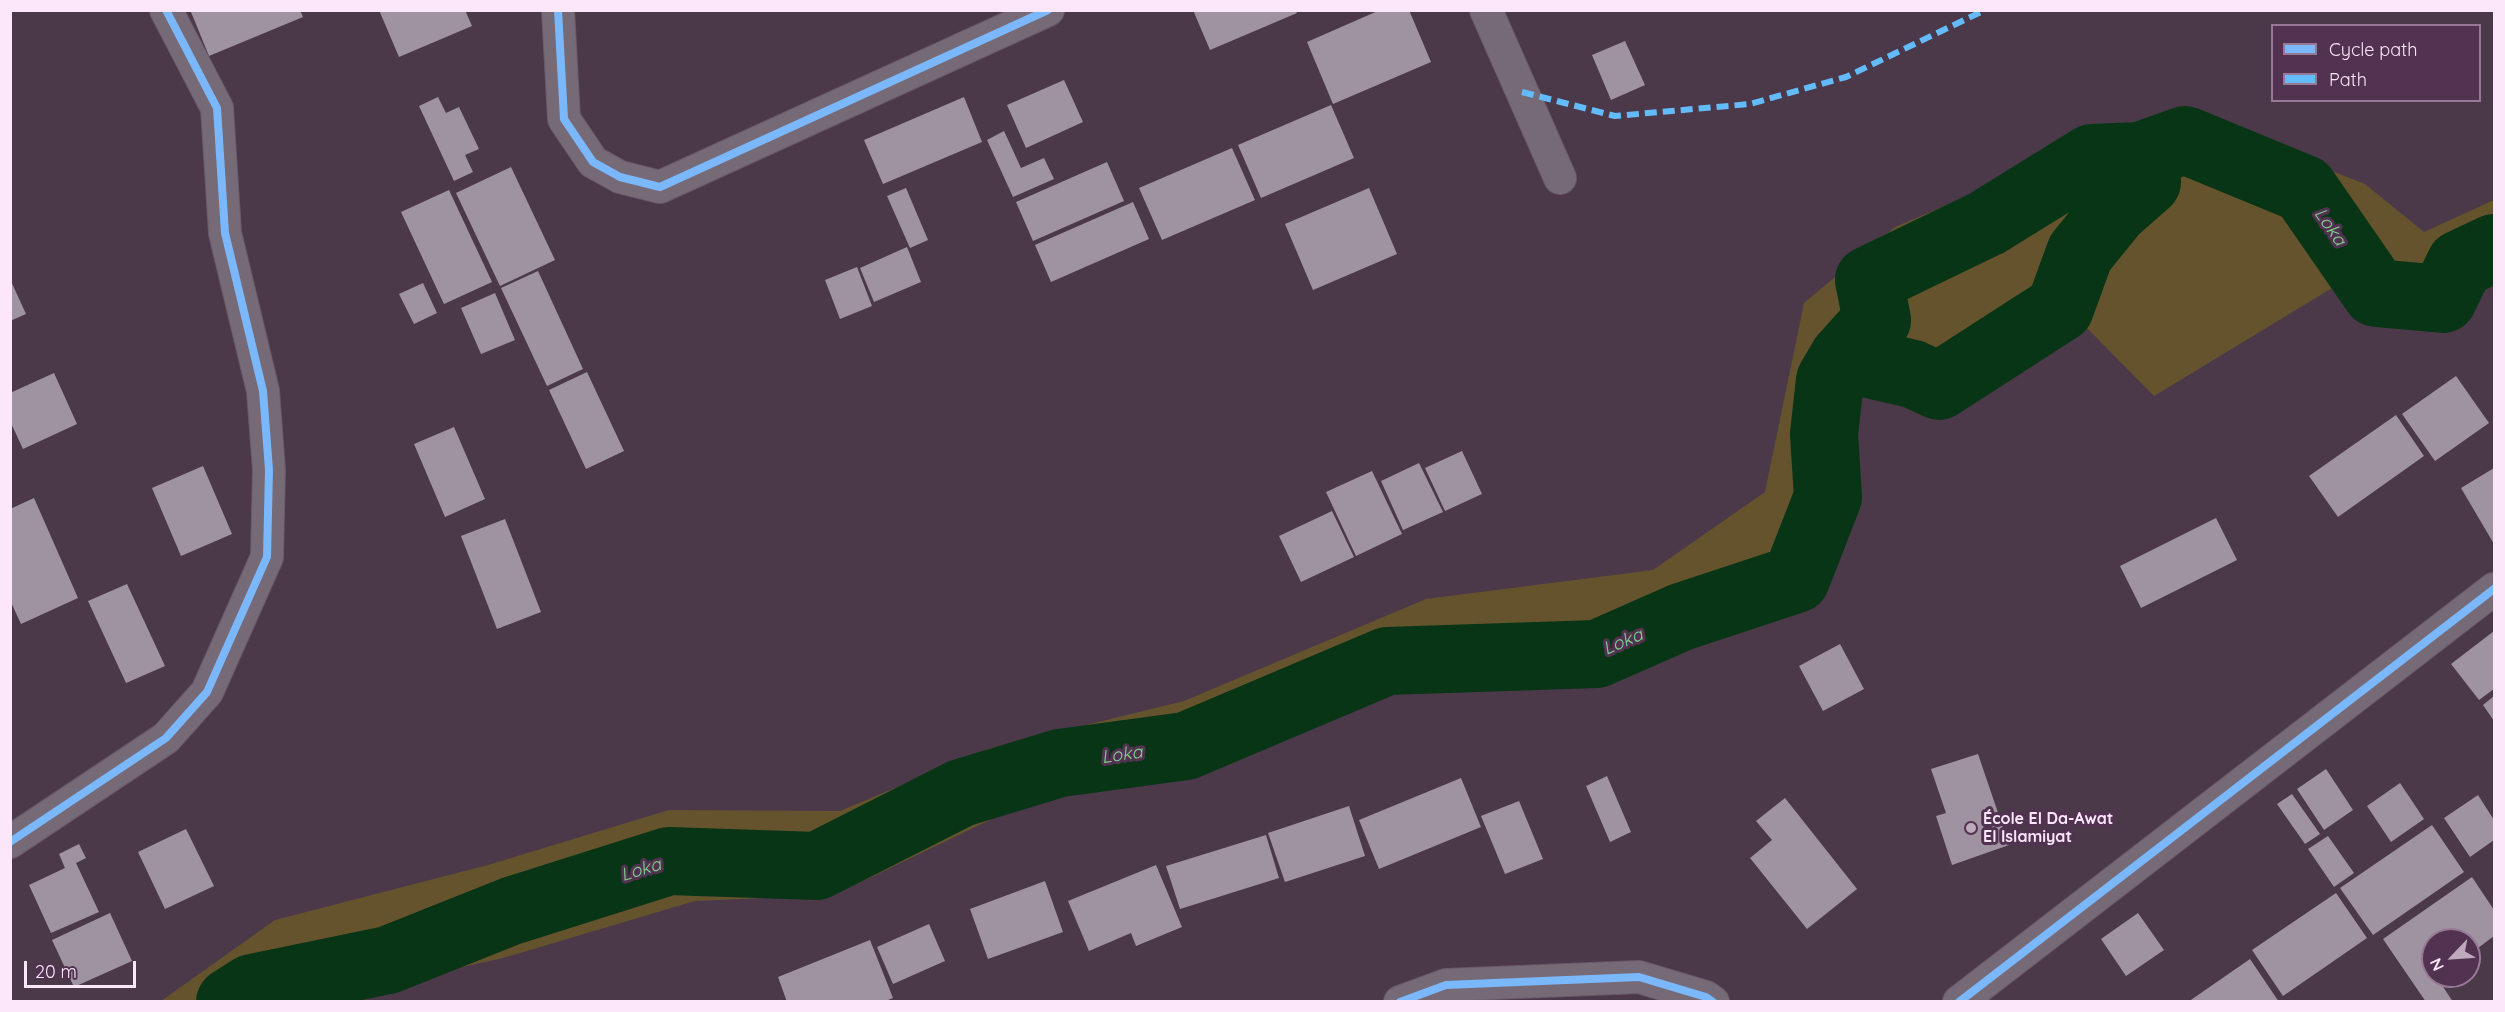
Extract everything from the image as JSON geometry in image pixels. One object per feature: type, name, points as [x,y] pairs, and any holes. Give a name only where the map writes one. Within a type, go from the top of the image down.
[{"type":"street","points":[[10,842],[166,738],[207,692],[267,558],[268,470],[263,391],[225,233],[217,108],[166,10]]},
{"type":"street","points":[[558,10],[564,119],[593,162],[620,177],[660,187],[1048,10]]},
{"type":"street","points":[[1486,10],[1560,178]]},
{"type":"street","points":[[1959,1002],[2494,589]]},
{"type":"street","points":[[1400,1002],[1446,985],[1640,977],[1706,997],[1713,1002]]},
{"type":"shaded area","points":[[2212,124],[2365,184],[2424,232],[2494,200],[2494,275],[2487,278],[2436,325],[2366,311],[2347,279],[2154,396],[2079,320],[1949,412],[1855,385],[1853,489],[1801,586],[1603,667],[1399,690],[1202,771],[1048,792],[834,895],[695,901],[503,958],[308,1001],[161,1001],[275,920],[488,865],[669,810],[840,811],[988,749],[1184,701],[1426,599],[1653,570],[1765,492],[1804,303],[1895,227],[2101,140]]},
{"type":"building","points":[[194,10],[300,10],[303,17],[209,56],[191,12]]},
{"type":"building","points":[[379,10],[465,10],[472,26],[399,57]]},
{"type":"building","points":[[1193,10],[1295,10],[1297,13],[1210,50]]},
{"type":"building","points":[[1380,10],[1409,10],[1431,62],[1333,104],[1307,42]]},
{"type":"building","points":[[1625,41],[1645,85],[1611,100],[1592,55]]},
{"type":"building","points":[[1064,80],[1083,122],[1026,148],[1007,105]]},
{"type":"building","points":[[438,97],[446,113],[459,107],[479,149],[465,155],[473,172],[454,181],[419,106]]},
{"type":"building","points":[[964,97],[982,142],[883,184],[864,140]]},
{"type":"building","points":[[1331,105],[1354,158],[1261,198],[1238,145]]},
{"type":"building","points":[[1004,131],[1021,168],[1044,158],[1054,179],[1013,197],[987,140]]},
{"type":"building","points":[[1232,148],[1255,200],[1162,240],[1139,188]]},
{"type":"building","points":[[1107,162],[1124,201],[1033,241],[1016,202]]},
{"type":"building","points":[[511,167],[555,260],[500,286],[456,193]]},
{"type":"building","points":[[906,188],[928,240],[910,248],[887,196]]},
{"type":"building","points":[[1369,188],[1397,254],[1313,290],[1285,224]]},
{"type":"building","points":[[449,190],[492,282],[444,304],[401,212]]},
{"type":"building","points":[[1133,202],[1149,239],[1051,282],[1035,245]]},
{"type":"building","points":[[907,247],[921,282],[874,302],[860,268]]},
{"type":"building","points":[[857,267],[872,306],[840,319],[825,280]]},
{"type":"building","points":[[538,271],[583,369],[547,386],[501,288]]},
{"type":"building","points":[[10,279],[26,314],[10,321]]},
{"type":"building","points":[[423,283],[437,313],[414,324],[399,294]]},
{"type":"building","points":[[495,293],[515,340],[481,354],[461,308]]},
{"type":"building","points":[[587,372],[624,451],[586,469],[549,390]]},
{"type":"building","points":[[54,373],[77,424],[23,449],[10,421],[10,393]]},
{"type":"building","points":[[2456,376],[2489,423],[2435,461],[2402,414]]},
{"type":"building","points":[[2396,415],[2424,456],[2338,517],[2309,476]]},
{"type":"building","points":[[454,427],[485,499],[445,517],[414,444]]},
{"type":"building","points":[[1462,451],[1482,494],[1445,511],[1425,468]]},
{"type":"building","points":[[1419,463],[1443,512],[1403,530],[1381,481]]},
{"type":"building","points":[[203,466],[232,534],[181,556],[152,488]]},
{"type":"building","points":[[2494,468],[2494,544],[2461,488]]},
{"type":"building","points":[[1372,471],[1402,534],[1356,556],[1326,492]]},
{"type":"building","points":[[34,498],[78,598],[21,624],[10,600],[10,509]]},
{"type":"building","points":[[1332,511],[1354,557],[1301,582],[1279,536]]},
{"type":"building","points":[[2216,518],[2237,560],[2141,608],[2120,566]]},
{"type":"building","points":[[505,519],[541,612],[497,629],[461,536]]},
{"type":"building","points":[[127,584],[165,666],[126,683],[88,601]]},
{"type":"building","points":[[2494,631],[2494,689],[2479,700],[2451,664]]},
{"type":"building","points":[[1840,644],[1864,689],[1823,711],[1799,666]]},
{"type":"building","points":[[2494,696],[2494,721],[2483,705]]},
{"type":"building","points":[[1978,754],[2009,845],[1952,865],[1936,816],[1946,813],[1931,769]]},
{"type":"building","points":[[2326,769],[2353,810],[2324,830],[2297,789]]},
{"type":"building","points":[[1607,776],[1631,832],[1610,842],[1586,786]]},
{"type":"building","points":[[1461,778],[1481,827],[1379,869],[1359,820]]},
{"type":"building","points":[[2400,783],[2424,819],[2391,842],[2367,806]]},
{"type":"building","points":[[2292,794],[2320,834],[2305,844],[2277,804]]},
{"type":"building","points":[[2478,795],[2494,820],[2494,840],[2470,857],[2444,818]]},
{"type":"building","points":[[1785,798],[1857,889],[1807,929],[1750,858],[1772,840],[1756,821]]},
{"type":"building","points":[[1519,801],[1543,859],[1505,874],[1481,816]]},
{"type":"building","points":[[1349,806],[1365,856],[1285,882],[1268,833]]},
{"type":"building","points":[[2432,825],[2464,872],[2373,935],[2340,888]]},
{"type":"building","points":[[186,829],[214,886],[165,909],[138,852]]},
{"type":"building","points":[[1266,835],[1279,878],[1180,909],[1166,866]]},
{"type":"building","points":[[2328,836],[2354,873],[2334,887],[2308,849]]},
{"type":"building","points":[[79,844],[86,858],[76,863],[99,912],[51,933],[29,885],[65,868],[59,854]]},
{"type":"building","points":[[1156,865],[1182,927],[1136,946],[1131,933],[1089,951],[1068,901]]},
{"type":"building","points":[[2472,877],[2494,910],[2494,936],[2481,946],[2481,928],[2421,928],[2421,988],[2444,988],[2453,1002],[2426,1002],[2383,939]]},
{"type":"building","points":[[1045,881],[1063,932],[988,959],[970,909]]},
{"type":"building","points":[[2336,893],[2367,938],[2283,996],[2252,950]]},
{"type":"building","points":[[110,913],[132,961],[74,987],[52,940]]},
{"type":"building","points":[[2138,913],[2164,950],[2126,976],[2101,939]]},
{"type":"building","points":[[929,924],[945,961],[893,984],[877,947]]},
{"type":"building","points":[[870,940],[893,998],[883,1002],[787,1002],[778,977]]},
{"type":"building","points":[[2250,959],[2279,1002],[2188,1002]]},
{"type":"waterway","name":"Loka","points":[[230,1002],[252,988],[388,960],[511,911],[669,861],[817,866],[961,793],[1060,763],[1186,746],[1387,661],[1597,654],[1681,617],[1796,579],[1828,497],[1824,434],[1830,380],[1843,358],[1877,320],[1869,280],[1987,223],[2092,158],[2140,156],[2185,140],[2304,189],[2376,293],[2443,299],[2460,264],[2494,248]]},
{"type":"waterway","name":"Loka","points":[[1843,358],[1913,374],[1939,386],[2060,308],[2080,253],[2114,211],[2147,182],[2140,156]]},
{"type":"marked path","points":[[1522,92],[1615,116],[1750,104],[1846,77],[1985,10]]},
{"type":"cycle path","points":[[10,842],[166,738],[207,692],[267,557],[269,470],[263,391],[225,233],[217,108],[166,10]]},
{"type":"cycle path","points":[[558,10],[564,119],[593,162],[620,177],[660,187],[1048,10]]},
{"type":"cycle path","points":[[1959,1002],[2494,589]]},
{"type":"cycle path","points":[[1400,1002],[1446,985],[1639,977],[1706,997],[1713,1002]]},
{"type":"place","name":"École El Da-Awat El Islamiyat","points":[[1971,828]]}]
